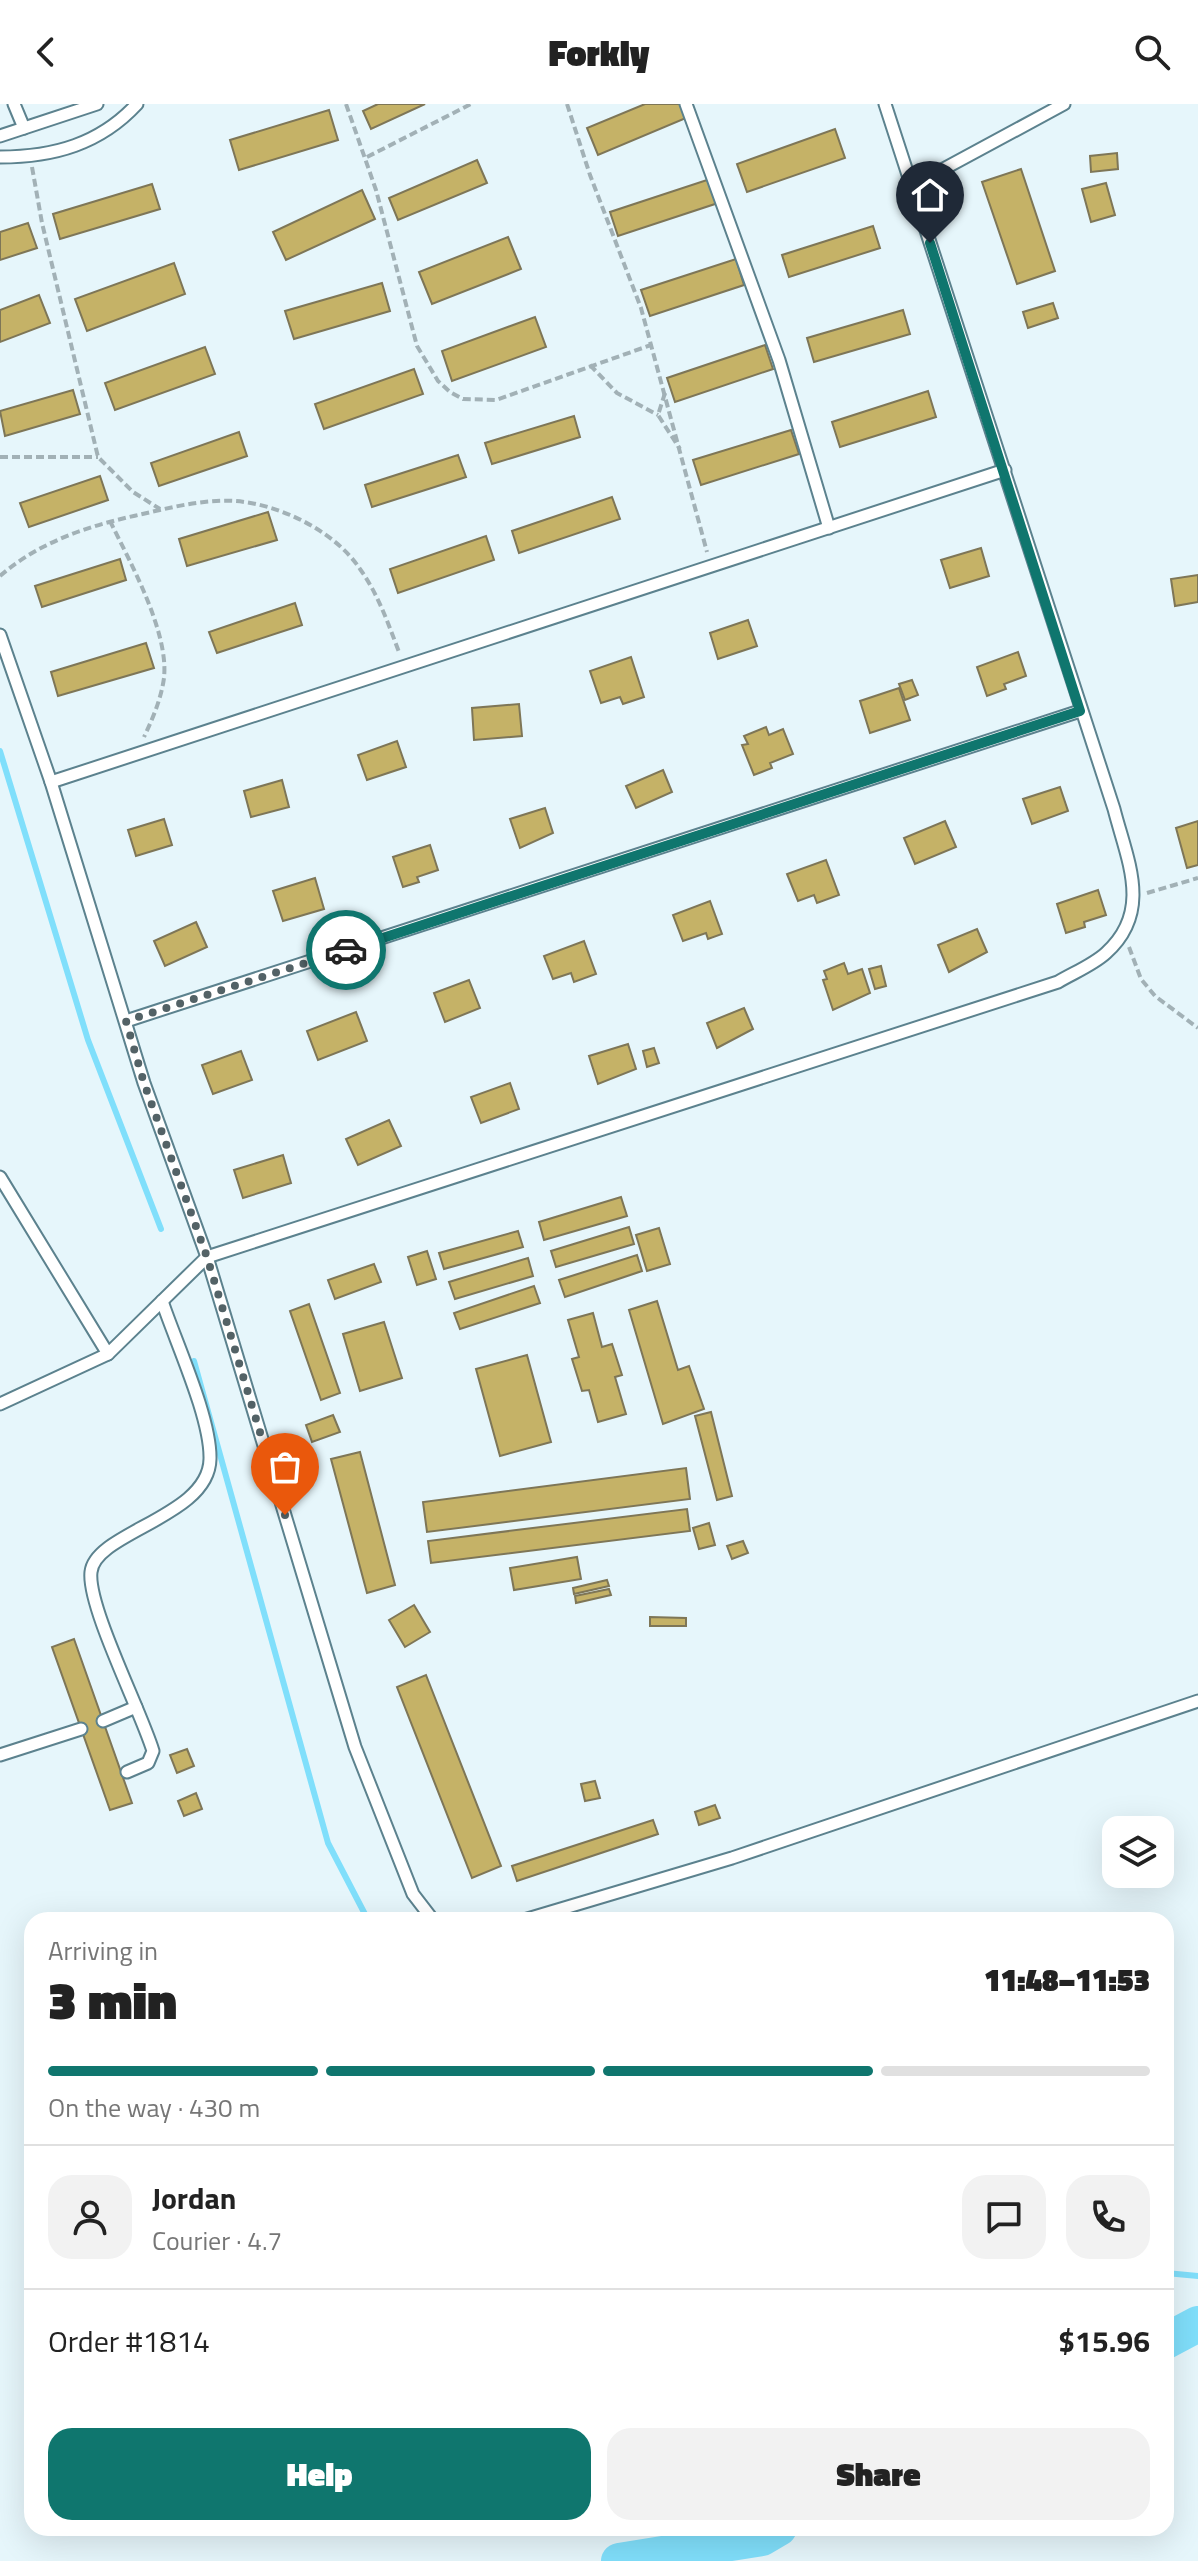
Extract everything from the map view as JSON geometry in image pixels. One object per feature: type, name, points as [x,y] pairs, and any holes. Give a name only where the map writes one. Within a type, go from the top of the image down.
[{"type":"lane","points":[[14,104],[24,128]]},
{"type":"lane","points":[[0,136],[97,104]]},
{"type":"lane","points":[[0,157],[31,157],[96,138],[121,121],[137,104]]},
{"type":"lane","points":[[686,104],[774,347],[829,528]]},
{"type":"lane","points":[[0,1404],[108,1354],[207,1257],[1058,982],[1105,955],[1124,934],[1137,897],[1114,809],[885,104]]},
{"type":"lane","points":[[912,186],[1064,104]]},
{"type":"lane","points":[[51,782],[405,669],[1005,470]]},
{"type":"lane","points":[[0,635],[51,782],[144,1083],[207,1257],[355,1747],[413,1894],[427,1912]]},
{"type":"lane","points":[[126,1021],[1080,711]]},
{"type":"lane","points":[[0,1177],[108,1354]]},
{"type":"lane","points":[[127,1772],[148,1763],[153,1751],[102,1619],[91,1568],[96,1557],[162,1517],[193,1493],[205,1480],[211,1457],[196,1400],[162,1301]]},
{"type":"lane","points":[[551,1912],[732,1858],[1198,1701]]},
{"type":"lane","points":[[103,1721],[136,1707]]},
{"type":"lane","points":[[0,1755],[81,1729]]},
{"type":"path","points":[[346,104],[367,157],[417,346],[438,381],[463,399],[496,400],[651,345]]},
{"type":"path","points":[[367,157],[471,104]]},
{"type":"path","points":[[567,104],[666,391],[711,568]]},
{"type":"path","points":[[31,157],[34,189],[98,457],[133,492],[162,510]]},
{"type":"path","points":[[590,365],[617,393],[658,415],[681,450]]},
{"type":"path","points":[[658,415],[666,391]]},
{"type":"path","points":[[0,457],[98,457]]},
{"type":"path","points":[[0,576],[22,557],[110,521],[203,502],[258,504],[303,522],[334,540],[359,566],[375,592],[405,669]]},
{"type":"path","points":[[110,521],[131,564],[162,648],[164,677],[159,699],[137,755]]},
{"type":"path","points":[[1137,897],[1198,878]]},
{"type":"path","points":[[1124,934],[1141,979],[1155,996],[1198,1028]]},
{"type":"building","points":[[378,104],[425,104],[371,129],[363,111]]},
{"type":"building","points":[[645,104],[680,104],[686,118],[598,155],[587,128]]},
{"type":"building","points":[[329,110],[338,140],[239,170],[230,140]]},
{"type":"building","points":[[835,129],[845,158],[747,192],[737,164]]},
{"type":"building","points":[[1117,153],[1118,169],[1091,172],[1090,156]]},
{"type":"building","points":[[477,160],[487,183],[398,220],[389,198]]},
{"type":"building","points":[[1021,169],[1055,271],[1017,284],[982,182]]},
{"type":"building","points":[[710,179],[718,203],[618,236],[610,212]]},
{"type":"building","points":[[1106,183],[1115,215],[1091,222],[1082,189]]},
{"type":"building","points":[[152,184],[160,209],[60,239],[53,214]]},
{"type":"building","points":[[362,190],[375,219],[286,260],[273,232]]},
{"type":"building","points":[[28,223],[37,248],[0,260],[0,232]]},
{"type":"building","points":[[873,226],[880,248],[789,277],[782,255]]},
{"type":"building","points":[[508,237],[521,269],[432,304],[419,272]]},
{"type":"building","points":[[736,259],[744,285],[650,316],[641,290]]},
{"type":"building","points":[[174,263],[185,294],[87,331],[75,299]]},
{"type":"building","points":[[382,283],[390,311],[294,339],[285,311]]},
{"type":"building","points":[[39,295],[50,323],[0,342],[0,310]]},
{"type":"building","points":[[1053,303],[1058,318],[1028,328],[1023,312]]},
{"type":"building","points":[[903,310],[910,334],[814,362],[807,338]]},
{"type":"building","points":[[535,317],[546,347],[452,381],[442,351]]},
{"type":"building","points":[[765,345],[773,369],[675,402],[667,378]]},
{"type":"building","points":[[205,347],[215,374],[115,410],[105,383]]},
{"type":"building","points":[[414,369],[423,394],[324,429],[315,404]]},
{"type":"building","points":[[73,390],[80,414],[5,436],[0,411]]},
{"type":"building","points":[[928,391],[936,417],[840,447],[832,422]]},
{"type":"building","points":[[574,416],[580,437],[492,464],[485,443]]},
{"type":"building","points":[[791,430],[799,454],[701,485],[693,460]]},
{"type":"building","points":[[239,432],[247,456],[159,486],[151,463]]},
{"type":"building","points":[[458,455],[466,477],[372,507],[365,485]]},
{"type":"building","points":[[100,476],[108,500],[29,527],[20,503]]},
{"type":"building","points":[[612,497],[620,519],[519,553],[512,531]]},
{"type":"building","points":[[268,512],[277,540],[187,566],[179,539]]},
{"type":"building","points":[[486,536],[494,560],[398,593],[390,569]]},
{"type":"building","points":[[981,548],[989,576],[950,588],[941,560]]},
{"type":"building","points":[[120,559],[126,580],[42,607],[35,586]]},
{"type":"building","points":[[1198,575],[1198,602],[1175,606],[1171,579]]},
{"type":"building","points":[[295,603],[302,625],[217,653],[209,632]]},
{"type":"building","points":[[748,620],[757,646],[718,659],[710,633]]},
{"type":"building","points":[[146,643],[154,668],[58,696],[51,672]]},
{"type":"building","points":[[1018,652],[1026,676],[1004,684],[1006,689],[987,696],[977,667]]},
{"type":"building","points":[[631,657],[644,697],[623,704],[620,697],[601,703],[590,671]]},
{"type":"building","points":[[912,680],[918,695],[905,700],[899,684]]},
{"type":"building","points":[[899,688],[910,720],[870,733],[860,701]]},
{"type":"building","points":[[519,704],[522,736],[474,740],[472,708]]},
{"type":"building","points":[[766,727],[769,735],[783,729],[793,754],[770,763],[772,768],[754,775],[742,745],[748,744],[744,736]]},
{"type":"building","points":[[397,741],[406,767],[367,780],[358,755]]},
{"type":"building","points":[[663,770],[672,792],[636,808],[626,786]]},
{"type":"building","points":[[282,780],[289,807],[251,817],[244,791]]},
{"type":"building","points":[[1060,787],[1068,811],[1032,824],[1023,799]]},
{"type":"building","points":[[545,808],[553,833],[520,848],[510,819]]},
{"type":"building","points":[[164,819],[172,845],[136,856],[128,830]]},
{"type":"building","points":[[945,821],[956,847],[915,864],[904,838]]},
{"type":"building","points":[[1198,821],[1198,865],[1187,868],[1176,828]]},
{"type":"building","points":[[430,845],[438,870],[417,877],[419,882],[403,887],[393,857]]},
{"type":"building","points":[[826,860],[839,895],[817,903],[814,895],[798,901],[787,874]]},
{"type":"building","points":[[315,878],[324,909],[283,921],[273,891]]},
{"type":"building","points":[[1098,890],[1106,915],[1084,922],[1085,927],[1066,933],[1057,904]]},
{"type":"building","points":[[710,901],[722,934],[708,939],[706,933],[683,941],[673,915]]},
{"type":"building","points":[[196,922],[207,947],[165,966],[154,941]]},
{"type":"building","points":[[977,929],[987,952],[949,972],[938,945]]},
{"type":"building","points":[[584,941],[596,974],[574,982],[571,973],[553,979],[544,956]]},
{"type":"building","points":[[844,963],[848,974],[862,969],[870,993],[833,1010],[823,980],[827,979],[824,971]]},
{"type":"building","points":[[881,966],[886,986],[875,989],[869,969]]},
{"type":"building","points":[[469,980],[480,1008],[445,1022],[434,993]]},
{"type":"building","points":[[744,1008],[753,1029],[717,1048],[707,1023]]},
{"type":"building","points":[[356,1012],[367,1041],[318,1060],[307,1031]]},
{"type":"building","points":[[628,1044],[636,1069],[598,1084],[589,1056]]},
{"type":"building","points":[[654,1048],[659,1063],[647,1067],[643,1051]]},
{"type":"building","points":[[241,1051],[252,1080],[213,1094],[202,1065]]},
{"type":"building","points":[[510,1083],[519,1109],[481,1123],[471,1097]]},
{"type":"building","points":[[389,1120],[401,1146],[358,1165],[346,1139]]},
{"type":"building","points":[[283,1155],[291,1183],[243,1198],[234,1170]]},
{"type":"building","points":[[621,1197],[627,1216],[544,1240],[539,1222]]},
{"type":"building","points":[[629,1227],[634,1244],[556,1267],[551,1251]]},
{"type":"building","points":[[659,1228],[670,1264],[647,1271],[636,1235]]},
{"type":"building","points":[[518,1231],[523,1247],[444,1269],[439,1253]]},
{"type":"building","points":[[427,1251],[436,1279],[417,1285],[408,1257]]},
{"type":"building","points":[[637,1255],[642,1271],[565,1297],[559,1280]]},
{"type":"building","points":[[528,1258],[533,1276],[455,1299],[449,1282]]},
{"type":"building","points":[[374,1264],[381,1282],[335,1299],[328,1280]]},
{"type":"building","points":[[534,1286],[540,1303],[460,1329],[454,1313]]},
{"type":"building","points":[[657,1301],[678,1370],[689,1366],[704,1409],[663,1424],[629,1310]]},
{"type":"building","points":[[309,1304],[340,1393],[321,1400],[290,1311]]},
{"type":"building","points":[[593,1313],[602,1347],[612,1344],[622,1375],[615,1377],[626,1414],[598,1422],[589,1390],[582,1391],[572,1359],[579,1357],[568,1320]]},
{"type":"building","points":[[384,1322],[402,1378],[360,1391],[343,1334]]},
{"type":"building","points":[[527,1355],[551,1442],[500,1456],[476,1369]]},
{"type":"building","points":[[711,1412],[732,1496],[717,1500],[695,1416]]},
{"type":"building","points":[[333,1415],[340,1432],[312,1442],[306,1425]]},
{"type":"building","points":[[360,1452],[395,1585],[367,1593],[331,1459]]},
{"type":"building","points":[[686,1468],[690,1499],[427,1532],[423,1502]]},
{"type":"building","points":[[687,1509],[690,1531],[431,1563],[428,1541]]},
{"type":"building","points":[[709,1523],[715,1545],[699,1549],[693,1528]]},
{"type":"building","points":[[743,1541],[748,1553],[732,1559],[727,1546]]},
{"type":"building","points":[[577,1557],[581,1579],[514,1590],[510,1568]]},
{"type":"building","points":[[607,1580],[609,1586],[574,1594],[573,1588]]},
{"type":"building","points":[[609,1589],[611,1595],[576,1603],[575,1596]]},
{"type":"building","points":[[414,1605],[430,1632],[405,1647],[389,1620]]},
{"type":"building","points":[[650,1617],[686,1618],[686,1626],[650,1626]]},
{"type":"building","points":[[74,1639],[132,1803],[110,1810],[52,1647]]},
{"type":"building","points":[[426,1675],[501,1866],[472,1878],[397,1687]]},
{"type":"building","points":[[187,1749],[194,1766],[177,1773],[170,1755]]},
{"type":"building","points":[[595,1781],[600,1798],[585,1801],[581,1784]]},
{"type":"building","points":[[196,1793],[202,1809],[184,1816],[178,1801]]},
{"type":"building","points":[[715,1805],[720,1818],[699,1825],[695,1812]]},
{"type":"building","points":[[653,1820],[658,1834],[517,1881],[512,1866]]},
{"type":"waterway","points":[[0,751],[88,1040],[161,1229]]},
{"type":"waterway","points":[[194,1361],[328,1843],[364,1912]]},
{"type":"waterway","points":[[1174,2274],[1198,2276]]},
{"type":"waterway","points":[[1174,2337],[1198,2324]]},
{"type":"waterway","points":[[619,2561],[765,2536]]},
{"type":"way so far","points":[[285,1515],[207,1257],[144,1083],[126,1021],[346,950]]},
{"type":"route","points":[[346,950],[1080,711],[930,243]]}]
